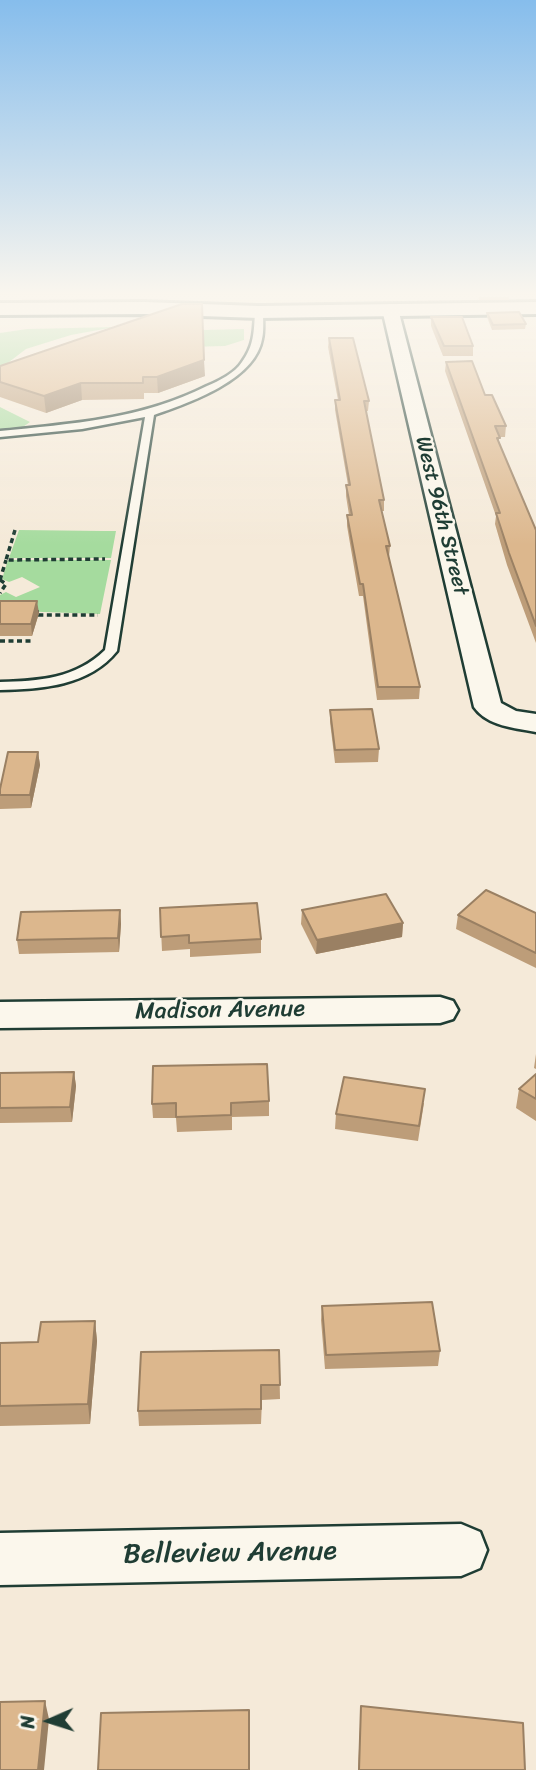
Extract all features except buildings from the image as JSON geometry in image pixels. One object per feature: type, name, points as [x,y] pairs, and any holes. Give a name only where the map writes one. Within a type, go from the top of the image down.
[{"type":"street","name":"West 96th Street","points":[[407,380],[488,707],[502,715],[536,723]]},
{"type":"street","name":"Madison Avenue","points":[[0,1015],[440,1010]]},
{"type":"street","name":"Belleview Avenue","points":[[0,1559],[461,1550]]},
{"type":"lane","points":[[0,434],[90,425],[150,413],[186,401],[221,380]]},
{"type":"lane","points":[[0,686],[40,684],[80,675],[101,663],[111,651],[150,413]]},
{"type":"path","points":[[0,593],[6,584],[0,580],[15,530]]},
{"type":"path","points":[[6,560],[113,559]]},
{"type":"path","points":[[28,612],[103,615]]},
{"type":"path","points":[[0,640],[34,640]]},
{"type":"green space","points":[[0,407],[30,422],[23,427],[0,430]]},
{"type":"green space","points":[[19,530],[116,531],[111,558],[9,558]]},
{"type":"green space","points":[[8,560],[111,560],[100,614],[16,611],[0,614],[0,595],[6,592],[16,597],[40,587],[22,577],[9,582],[2,579]]}]
